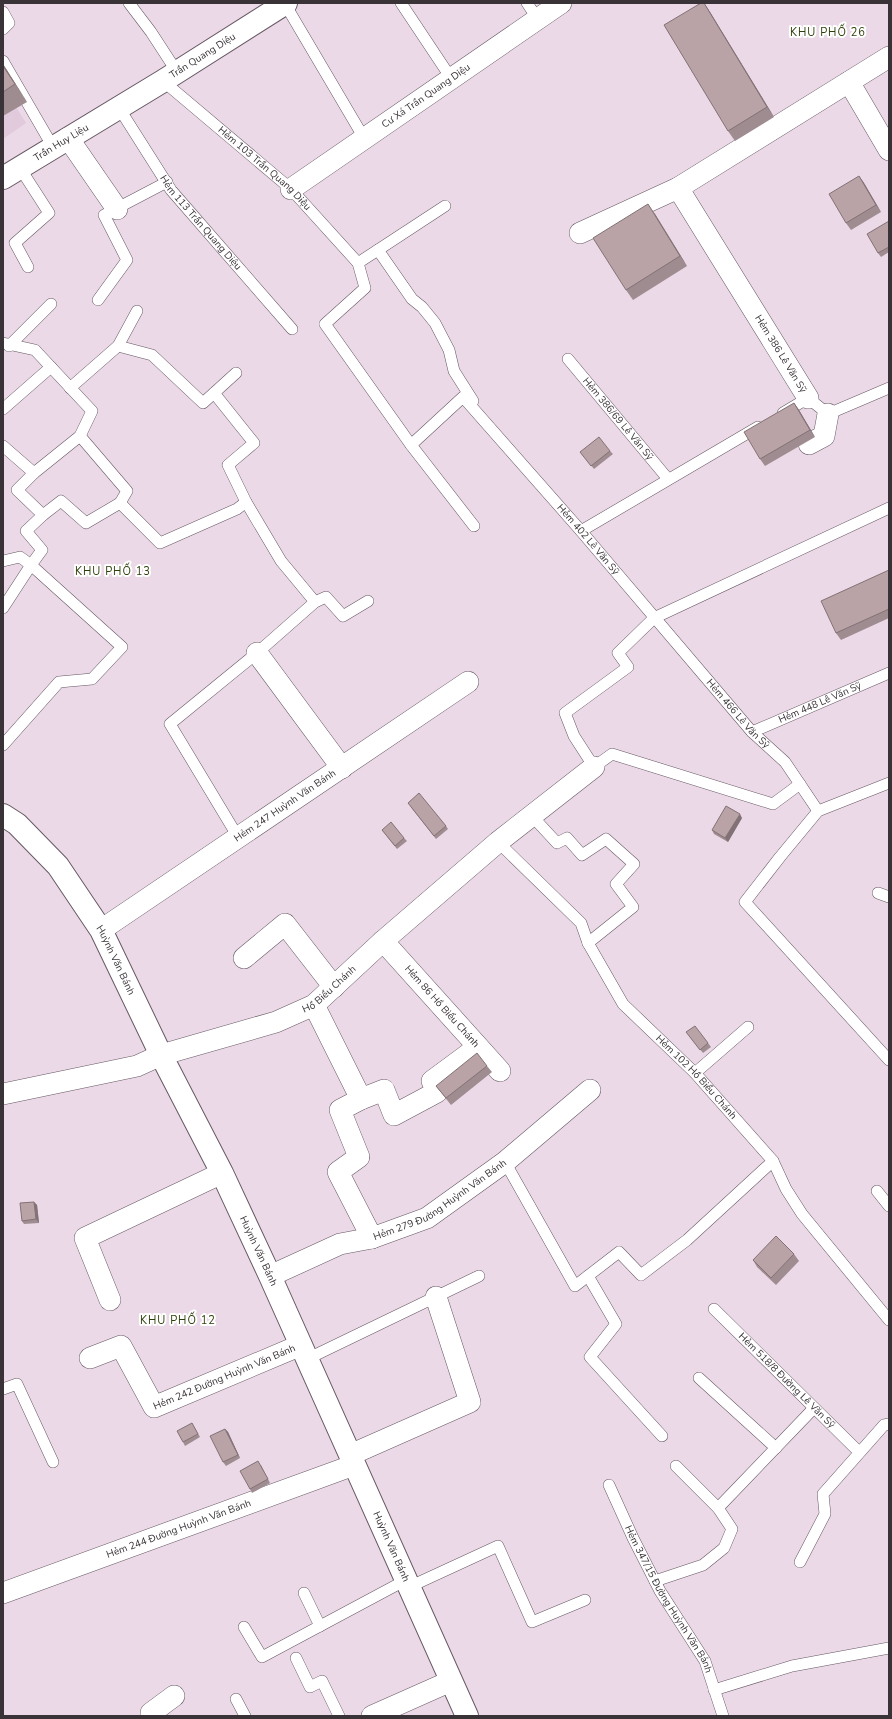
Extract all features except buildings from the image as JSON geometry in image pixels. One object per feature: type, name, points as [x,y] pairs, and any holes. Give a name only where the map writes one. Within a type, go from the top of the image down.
[{"type":"street","name":"Trần Quang Diệu","points":[[119,108],[285,3]]},
{"type":"street","name":"Cư Xá Trần Quang Diệu","points":[[291,189],[451,78],[532,11],[561,3]]},
{"type":"street","points":[[580,233],[678,188],[889,57]]},
{"type":"street","points":[[849,82],[889,150]]},
{"type":"street","name":"Trần Huy Liệu","points":[[11,173],[119,108]]},
{"type":"street","points":[[61,143],[117,209]]},
{"type":"street","name":"Hẻm 386 Lê Văn Sỹ","points":[[678,188],[808,398]]},
{"type":"street","points":[[809,444],[824,436],[828,414]]},
{"type":"street","points":[[257,653],[342,768]]},
{"type":"street","name":"Hẻm 247 Huỳnh Văn Bánh","points":[[101,930],[468,682]]},
{"type":"street","name":"Hồ Biểu Chánh","points":[[3,1094],[137,1066],[161,1055],[276,1022],[314,1005],[383,941],[498,842],[594,767]]},
{"type":"street","name":"Huỳnh Văn Bánh","points":[[3,815],[17,824],[58,866],[101,930],[161,1055],[222,1173],[270,1276],[467,1716]]},
{"type":"street","points":[[244,958],[285,924],[334,987]]},
{"type":"street","name":"Hẻm 86 Hồ Biểu Chánh","points":[[383,941],[500,1072]]},
{"type":"street","points":[[314,1005],[361,1099]]},
{"type":"street","points":[[372,1238],[338,1172],[359,1157],[340,1110],[361,1099],[384,1090],[394,1115],[437,1092],[432,1081],[478,1047]]},
{"type":"street","name":"Hẻm 279 Đường Huỳnh Văn Bánh","points":[[270,1276],[340,1244],[372,1238],[427,1218],[504,1162],[590,1090]]},
{"type":"street","points":[[110,1300],[84,1238],[222,1173]]},
{"type":"street","name":"Hẻm 244 Đường Huỳnh Văn Bánh","points":[[3,1593],[352,1460],[470,1402],[436,1297]]},
{"type":"street","name":"Hẻm 242 Đường Huỳnh Văn Bánh","points":[[90,1358],[121,1346],[154,1407],[304,1352]]},
{"type":"street","points":[[372,1716],[451,1681]]},
{"type":"street","points":[[151,1716],[151,1713],[174,1696]]},
{"type":"lane","name":"Hẻm 103 Trần Quang Diệu","points":[[129,3],[150,32],[170,76],[291,189],[358,263],[365,288],[325,324],[411,445]]},
{"type":"lane","points":[[285,3],[364,138]]},
{"type":"lane","points":[[401,3],[451,78]]},
{"type":"lane","points":[[3,12],[9,23],[3,29]]},
{"type":"lane","points":[[3,61],[61,143]]},
{"type":"lane","name":"Hẻm 113 Trần Quang Diệu","points":[[119,108],[171,190],[292,329]]},
{"type":"lane","points":[[11,173],[49,214],[15,243],[28,268]]},
{"type":"lane","points":[[98,300],[126,260],[104,215],[167,182]]},
{"type":"lane","points":[[358,263],[445,206]]},
{"type":"lane","points":[[378,250],[412,299],[422,307],[435,322],[450,350],[454,371],[484,422]]},
{"type":"lane","points":[[6,344],[51,304]]},
{"type":"lane","points":[[70,388],[118,346],[137,311]]},
{"type":"lane","points":[[6,344],[35,350],[92,411],[80,436],[34,473],[17,490],[43,515]]},
{"type":"lane","points":[[118,346],[152,355],[203,404],[236,373]]},
{"type":"lane","name":"Hẻm 386/69 Lê Văn Sỹ","points":[[568,359],[668,479]]},
{"type":"lane","points":[[3,409],[51,367]]},
{"type":"lane","points":[[808,398],[828,414],[889,388]]},
{"type":"lane","points":[[214,393],[254,443],[228,465],[246,502],[281,561],[315,602]]},
{"type":"lane","name":"Hẻm 402 Lê Văn Sỹ","points":[[411,445],[463,397],[581,531],[654,618]]},
{"type":"lane","name":"Hẻm 386 Lê Văn Sỹ","points":[[581,531],[808,398]]},
{"type":"lane","points":[[3,608],[42,550],[26,531],[61,501],[86,523],[120,503],[127,491],[80,436]]},
{"type":"lane","points":[[411,445],[474,526]]},
{"type":"lane","points":[[3,446],[34,473]]},
{"type":"lane","points":[[120,503],[160,543],[237,509],[246,502]]},
{"type":"lane","points":[[800,784],[773,804],[612,754],[594,767],[574,736],[565,713],[628,667],[618,653],[654,618],[889,508]]},
{"type":"lane","points":[[3,561],[20,557],[31,565],[122,647],[92,679],[59,682],[3,745]]},
{"type":"lane","points":[[238,837],[170,724],[257,653],[315,602],[326,597],[343,616],[368,601]]},
{"type":"lane","name":"Hẻm 466 Lê Văn Sỹ","points":[[654,618],[752,732],[785,762],[818,811]]},
{"type":"lane","name":"Hẻm 448 Lê Văn Sỹ","points":[[752,732],[889,673]]},
{"type":"lane","points":[[889,783],[818,811],[745,902],[889,1060]]},
{"type":"lane","points":[[532,816],[557,842],[567,838],[582,855],[606,839],[634,864],[616,884],[633,907],[588,943]]},
{"type":"lane","name":"Hẻm 102 Hồ Biểu Chánh","points":[[498,842],[581,923],[588,943],[623,1004],[695,1073],[773,1161],[786,1190],[802,1214],[889,1320]]},
{"type":"lane","points":[[878,893],[889,897]]},
{"type":"lane","points":[[695,1073],[748,1027]]},
{"type":"lane","points":[[504,1162],[575,1286],[619,1252],[641,1275],[687,1240],[773,1161]]},
{"type":"lane","points":[[877,1191],[889,1206]]},
{"type":"lane","points":[[304,1352],[436,1297],[479,1276]]},
{"type":"lane","points":[[588,1276],[616,1324],[590,1357],[662,1436]]},
{"type":"lane","name":"Hẻm 518/8 Đường Lê Văn Sỹ","points":[[714,1310],[859,1452]]},
{"type":"lane","points":[[698,1378],[776,1448]]},
{"type":"lane","points":[[3,1389],[17,1384],[53,1462]]},
{"type":"lane","points":[[718,1508],[814,1408]]},
{"type":"lane","points":[[800,1562],[825,1514],[823,1494],[884,1425],[889,1424]]},
{"type":"lane","points":[[655,1581],[703,1565],[724,1548],[732,1529],[718,1508],[676,1466]]},
{"type":"lane","name":"Hẻm 347/15 Đường Huỳnh Văn Bánh","points":[[609,1485],[633,1538],[655,1581],[704,1661],[723,1716]]},
{"type":"lane","points":[[244,1627],[262,1656],[407,1583],[498,1546],[532,1622],[585,1600]]},
{"type":"lane","points":[[304,1593],[320,1626]]},
{"type":"lane","points":[[714,1690],[792,1666],[889,1648]]},
{"type":"lane","points":[[296,1658],[310,1687],[322,1681],[338,1716]]},
{"type":"lane","points":[[236,1699],[245,1716]]},
{"type":"shaded area","points":[[3,86],[26,123],[3,139]]},
{"type":"district","name":"KHU PHỐ 26","points":[[828,32]]},
{"type":"district","name":"KHU PHỐ 13","points":[[113,571]]},
{"type":"district","name":"KHU PHỐ 12","points":[[178,1320]]}]
